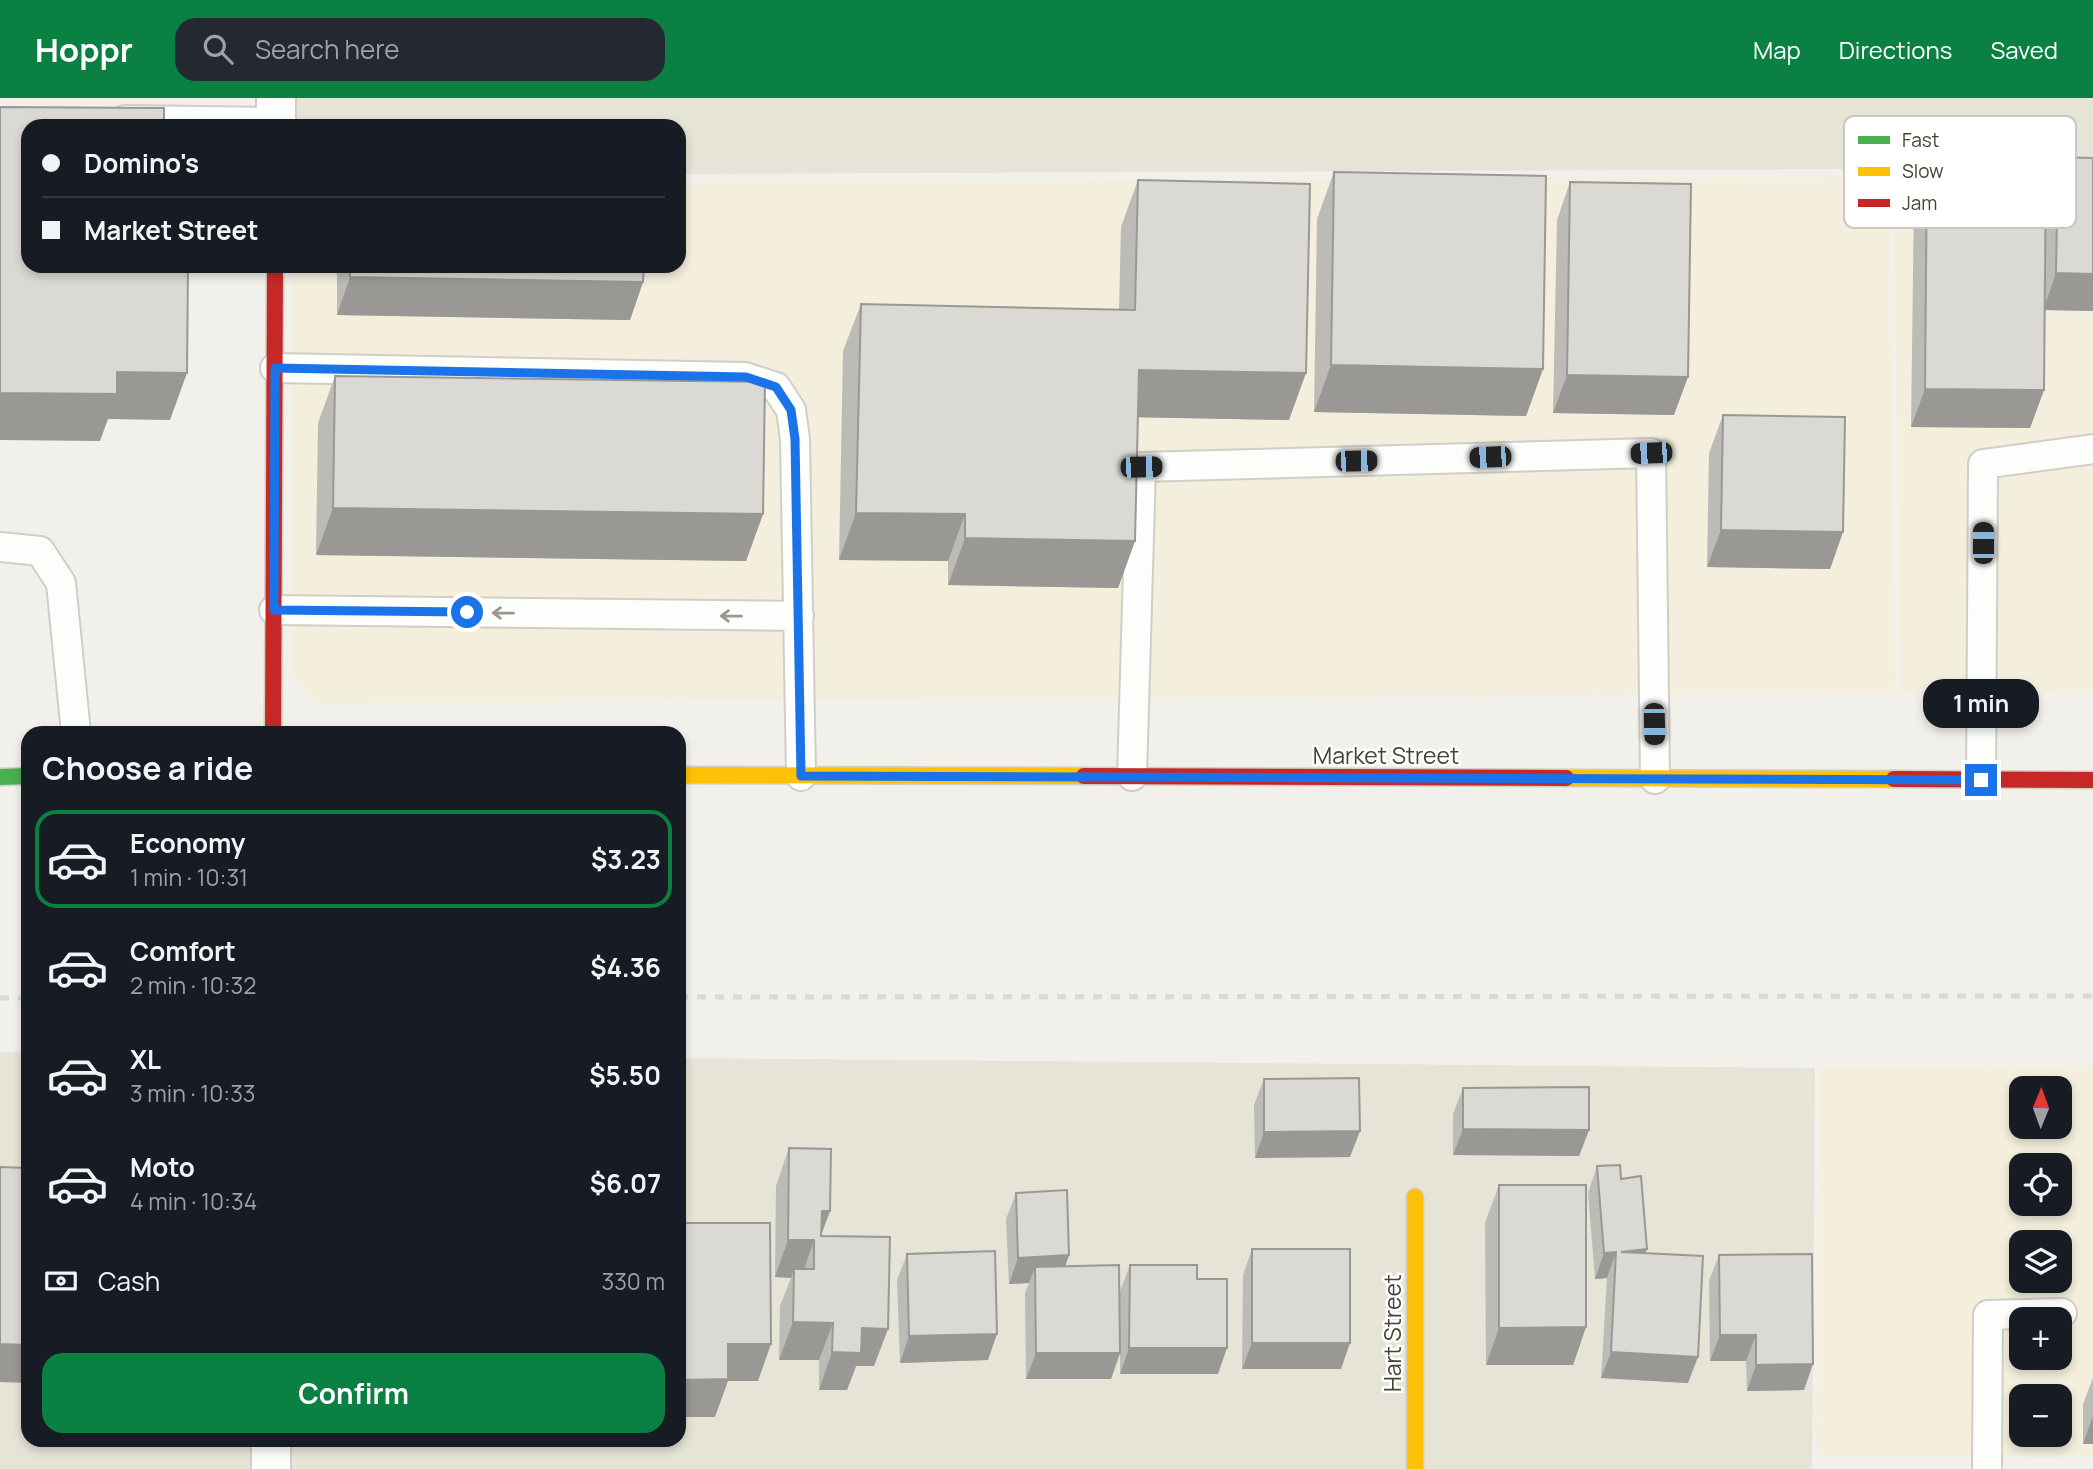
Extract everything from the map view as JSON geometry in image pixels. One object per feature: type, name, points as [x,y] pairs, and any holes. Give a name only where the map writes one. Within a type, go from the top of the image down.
[{"type":"main road","points":[[273,726],[275,273]]},
{"type":"main road","name":"Market Street","points":[[686,775],[2093,780]]},
{"type":"main road","points":[[0,777],[21,776]]},
{"type":"main road","name":"Hart Street","points":[[1415,1197],[1415,1469]]},
{"type":"street","points":[[271,1447],[271,1469]]},
{"type":"lane","points":[[132,119],[276,115]]},
{"type":"lane","points":[[275,368],[746,377],[776,387],[791,410],[795,439],[801,776]]},
{"type":"lane","points":[[1981,780],[1983,464],[2093,449]]},
{"type":"lane","points":[[1132,776],[1141,467],[1651,453],[1655,779]]},
{"type":"lane","points":[[0,547],[40,551],[61,583],[75,726]]},
{"type":"lane","points":[[274,610],[799,617]]},
{"type":"lane","points":[[1987,1469],[1988,1315],[2009,1314]]},
{"type":"shaded area","points":[[295,98],[2093,98],[2093,168],[2076,168],[2076,116],[1844,116],[1844,169],[686,174],[686,119],[295,119]]},
{"type":"shaded area","points":[[2076,176],[2093,176],[2093,691],[1901,692],[1895,228],[2076,228]]},
{"type":"shaded area","points":[[1844,177],[1844,228],[1889,228],[1895,693],[316,703],[292,674],[293,273],[686,273],[686,183]]},
{"type":"shaded area","points":[[0,1052],[21,1052],[21,1447],[686,1447],[686,1058],[1815,1068],[1812,1469],[0,1469]]},
{"type":"shaded area","points":[[2093,1067],[2093,1455],[1817,1455],[1819,1068]]},
{"type":"building","points":[[0,107],[164,108],[164,119],[21,119],[21,273],[188,273],[187,373],[117,372],[117,394],[0,393]]},
{"type":"building","points":[[2076,158],[2093,158],[2093,274],[2056,273],[2057,228],[2076,228]]},
{"type":"building","points":[[1334,172],[1546,176],[1543,369],[1331,365]]},
{"type":"building","points":[[1138,180],[1310,184],[1306,373],[1139,370],[1135,541],[965,538],[965,514],[856,513],[861,304],[1135,310]]},
{"type":"building","points":[[1570,182],[1691,184],[1688,377],[1567,375]]},
{"type":"building","points":[[1926,228],[2045,228],[2044,390],[1925,389]]},
{"type":"building","points":[[350,273],[644,273],[643,282],[350,277]]},
{"type":"building","points":[[335,376],[765,382],[763,514],[333,508]]},
{"type":"building","points":[[1723,415],[1845,417],[1843,532],[1721,530]]},
{"type":"building","points":[[1359,1078],[1360,1131],[1264,1132],[1264,1079]]},
{"type":"building","points":[[1589,1087],[1589,1130],[1463,1129],[1463,1088]]},
{"type":"building","points":[[789,1148],[831,1149],[830,1211],[822,1211],[821,1236],[890,1237],[888,1329],[862,1328],[861,1353],[832,1352],[833,1323],[793,1322],[794,1269],[814,1269],[814,1240],[788,1240]]},
{"type":"building","points":[[1620,1165],[1621,1179],[1641,1176],[1647,1249],[1621,1252],[1703,1256],[1698,1357],[1611,1352],[1616,1252],[1604,1253],[1597,1166]]},
{"type":"building","points":[[0,1167],[21,1168],[21,1345],[0,1344]]},
{"type":"building","points":[[1499,1185],[1586,1185],[1586,1327],[1499,1328]]},
{"type":"building","points":[[1067,1190],[1069,1255],[1018,1258],[1016,1193]]},
{"type":"building","points":[[686,1223],[770,1223],[771,1344],[728,1344],[728,1379],[686,1380]]},
{"type":"building","points":[[1252,1249],[1350,1249],[1350,1343],[1252,1343]]},
{"type":"building","points":[[995,1251],[997,1334],[909,1336],[907,1254]]},
{"type":"building","points":[[1812,1254],[1813,1364],[1756,1365],[1756,1335],[1720,1335],[1719,1255]]},
{"type":"building","points":[[1119,1265],[1120,1353],[1036,1353],[1035,1267]]},
{"type":"building","points":[[1130,1265],[1197,1265],[1197,1279],[1227,1279],[1227,1348],[1129,1348]]},
{"type":"railway","points":[[686,997],[2093,996]]},
{"type":"railway","points":[[0,998],[21,998]]},
{"type":"traffic: fast","points":[[0,777],[21,776]]},
{"type":"traffic: slow","points":[[686,775],[1084,776]]},
{"type":"traffic: slow","points":[[1566,778],[1894,779]]},
{"type":"traffic: slow","points":[[1415,1197],[1415,1469]]},
{"type":"traffic: jam","points":[[273,726],[275,273]]},
{"type":"traffic: jam","points":[[1084,776],[1566,778]]},
{"type":"traffic: jam","points":[[1894,779],[2093,780]]},
{"type":"route","points":[[467,612],[274,610],[275,368],[746,377],[776,387],[791,410],[795,439],[801,776],[1981,780]]}]
